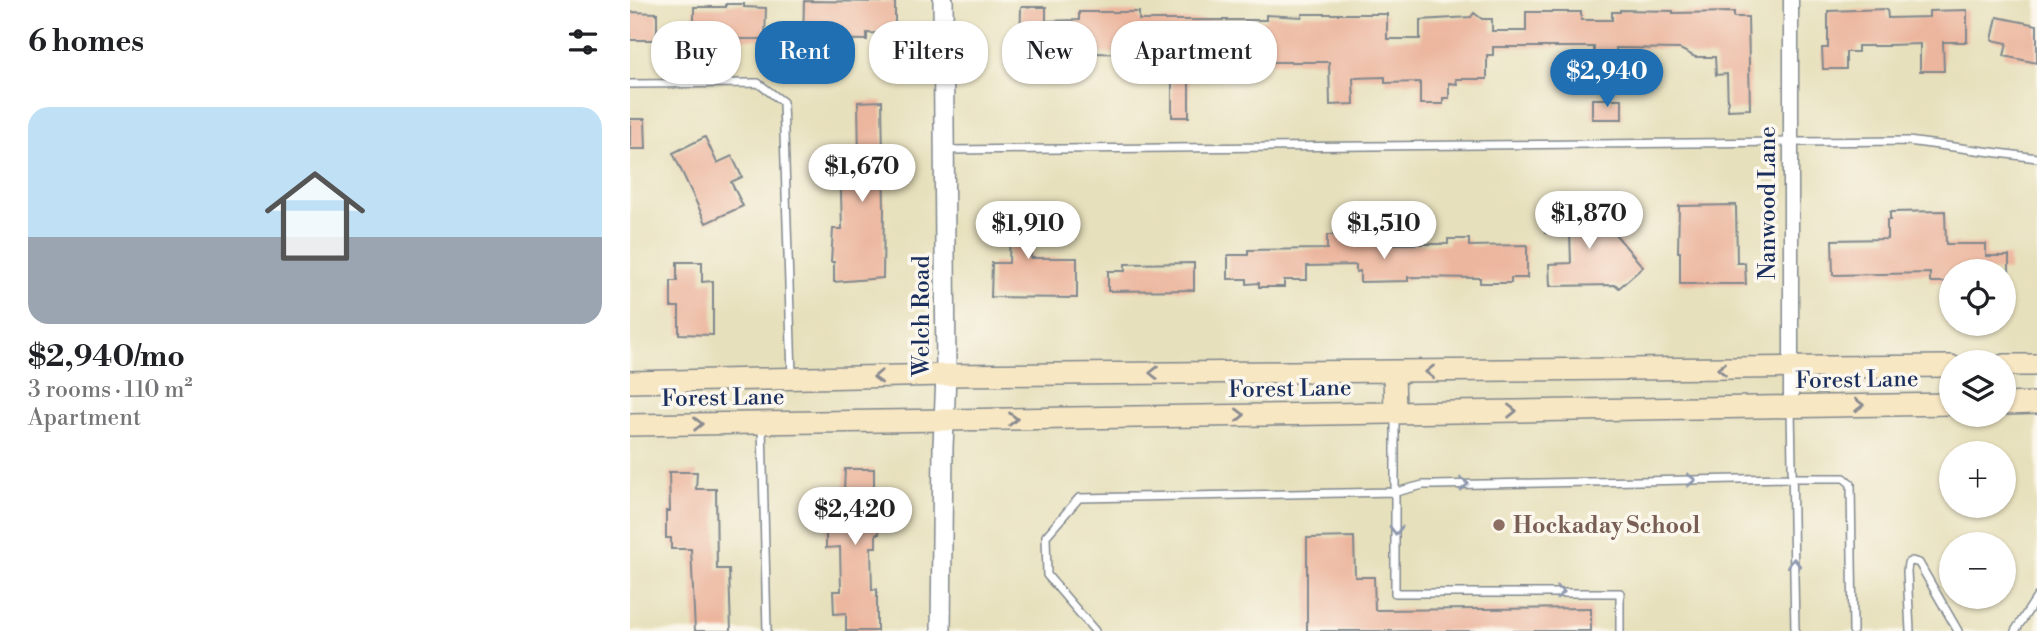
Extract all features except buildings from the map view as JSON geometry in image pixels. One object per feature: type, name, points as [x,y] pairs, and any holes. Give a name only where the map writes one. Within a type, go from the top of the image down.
[{"type":"main road","points":[[2016,365],[2037,365]]},
{"type":"main road","name":"Forest Lane","points":[[630,382],[946,375],[1939,366]]},
{"type":"main road","points":[[1394,372],[1395,413]]},
{"type":"main road","points":[[2016,404],[2037,403]]},
{"type":"main road","name":"Forest Lane","points":[[630,425],[1939,404]]},
{"type":"street","name":"Welch Road","points":[[941,631],[946,375],[943,0]]},
{"type":"street","name":"Nanwood Lane","points":[[1791,0],[1791,406]]},
{"type":"lane","points":[[630,84],[758,83],[783,102],[792,379]]},
{"type":"lane","points":[[944,150],[1908,141],[2037,158]]},
{"type":"lane","points":[[1791,406],[1795,631]]},
{"type":"lane","points":[[1395,413],[1395,593],[1620,593],[1620,631]]},
{"type":"lane","points":[[762,422],[767,631]]},
{"type":"lane","points":[[1095,631],[1047,575],[1046,536],[1079,498],[1396,492],[1423,485],[1844,478],[1851,484],[1853,631]]},
{"type":"lane","points":[[1910,631],[1907,571],[1908,563],[1913,561],[1919,563],[1958,631]]},
{"type":"lane","points":[[2015,631],[2037,597]]},
{"type":"place","name":"Hockaday School","points":[[1499,525]]}]
